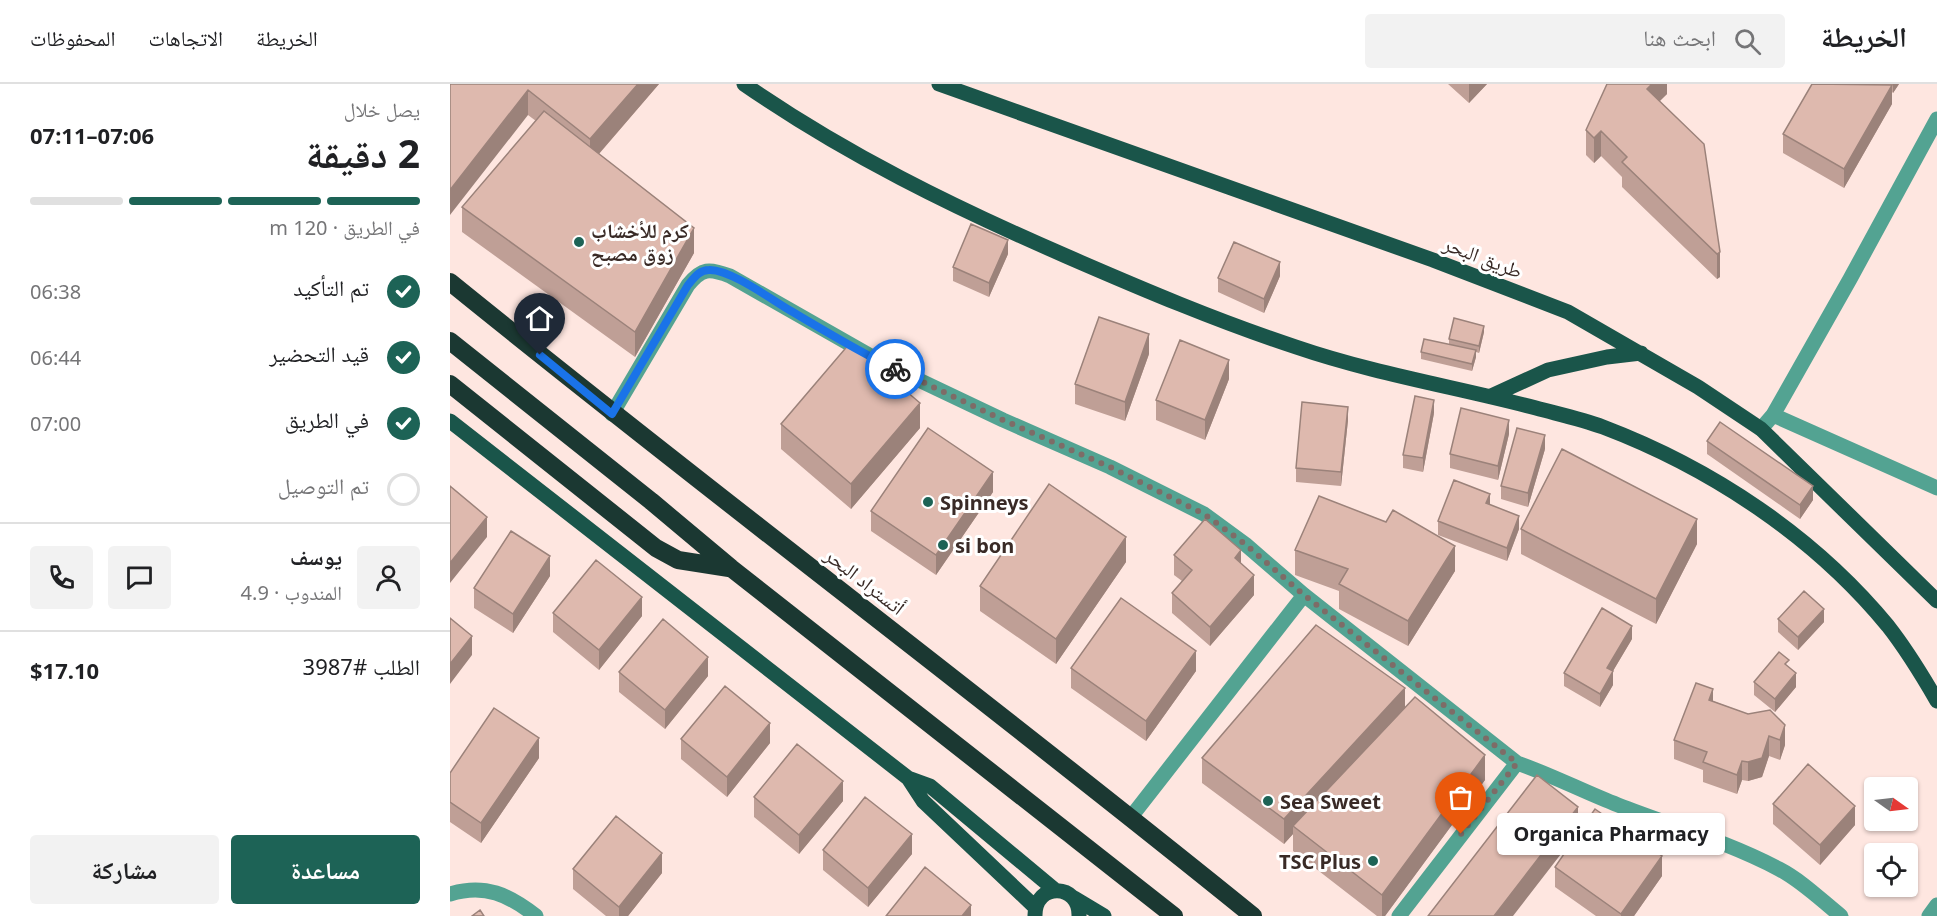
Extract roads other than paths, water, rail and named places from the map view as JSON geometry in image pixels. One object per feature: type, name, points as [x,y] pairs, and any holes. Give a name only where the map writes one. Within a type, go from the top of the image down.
[{"type":"highway","name":"أتستراد البحر","points":[[450,282],[612,414],[1131,817],[1253,916]]},
{"type":"highway","points":[[450,341],[651,501],[731,568],[1174,916]]},
{"type":"highway","points":[[450,384],[656,548],[678,560],[731,568]]},
{"type":"main road","points":[[744,84],[836,144],[905,181],[975,216],[1179,305],[1322,355],[1602,426],[1690,466],[1745,500],[1796,536],[1847,580],[1889,627],[1937,701]]},
{"type":"main road","name":"طريق البحر","points":[[939,84],[1568,312],[1698,387],[1761,429],[1937,601]]},
{"type":"main road","points":[[1491,396],[1548,370],[1607,357],[1641,353]]},
{"type":"main road","points":[[450,421],[908,778],[930,786],[1055,890],[1066,892],[1104,916]]},
{"type":"main road","points":[[908,778],[923,801],[1035,911],[1043,896],[1055,890]]},
{"type":"main road","points":[[1074,898],[1079,910],[1078,916]]},
{"type":"street","points":[[1761,429],[1773,414],[1850,279],[1937,119]]},
{"type":"street","points":[[612,414],[688,285],[698,273],[708,270],[720,272],[755,289],[883,363],[1003,420],[1110,467],[1204,514],[1245,544],[1304,595],[1517,763],[1744,853],[1781,870],[1812,891],[1841,916]]},
{"type":"street","points":[[1773,414],[1937,488]]},
{"type":"street","points":[[1131,817],[1304,595]]},
{"type":"street","points":[[1399,916],[1517,763]]},
{"type":"street","points":[[450,894],[466,889],[489,890],[506,896],[536,916]]},
{"type":"street","points":[[1929,916],[1937,905]]},
{"type":"place","name":"كرم للأخشاب زوق مصبح","points":[[579,242]]},
{"type":"place","name":"Spinneys","points":[[928,502]]},
{"type":"place","name":"si bon","points":[[943,545]]},
{"type":"place","name":"Sea Sweet","points":[[1268,801]]},
{"type":"place","name":"Organica Pharmacy","points":[[1461,834]]},
{"type":"place","name":"TSC Plus","points":[[1373,861]]}]
